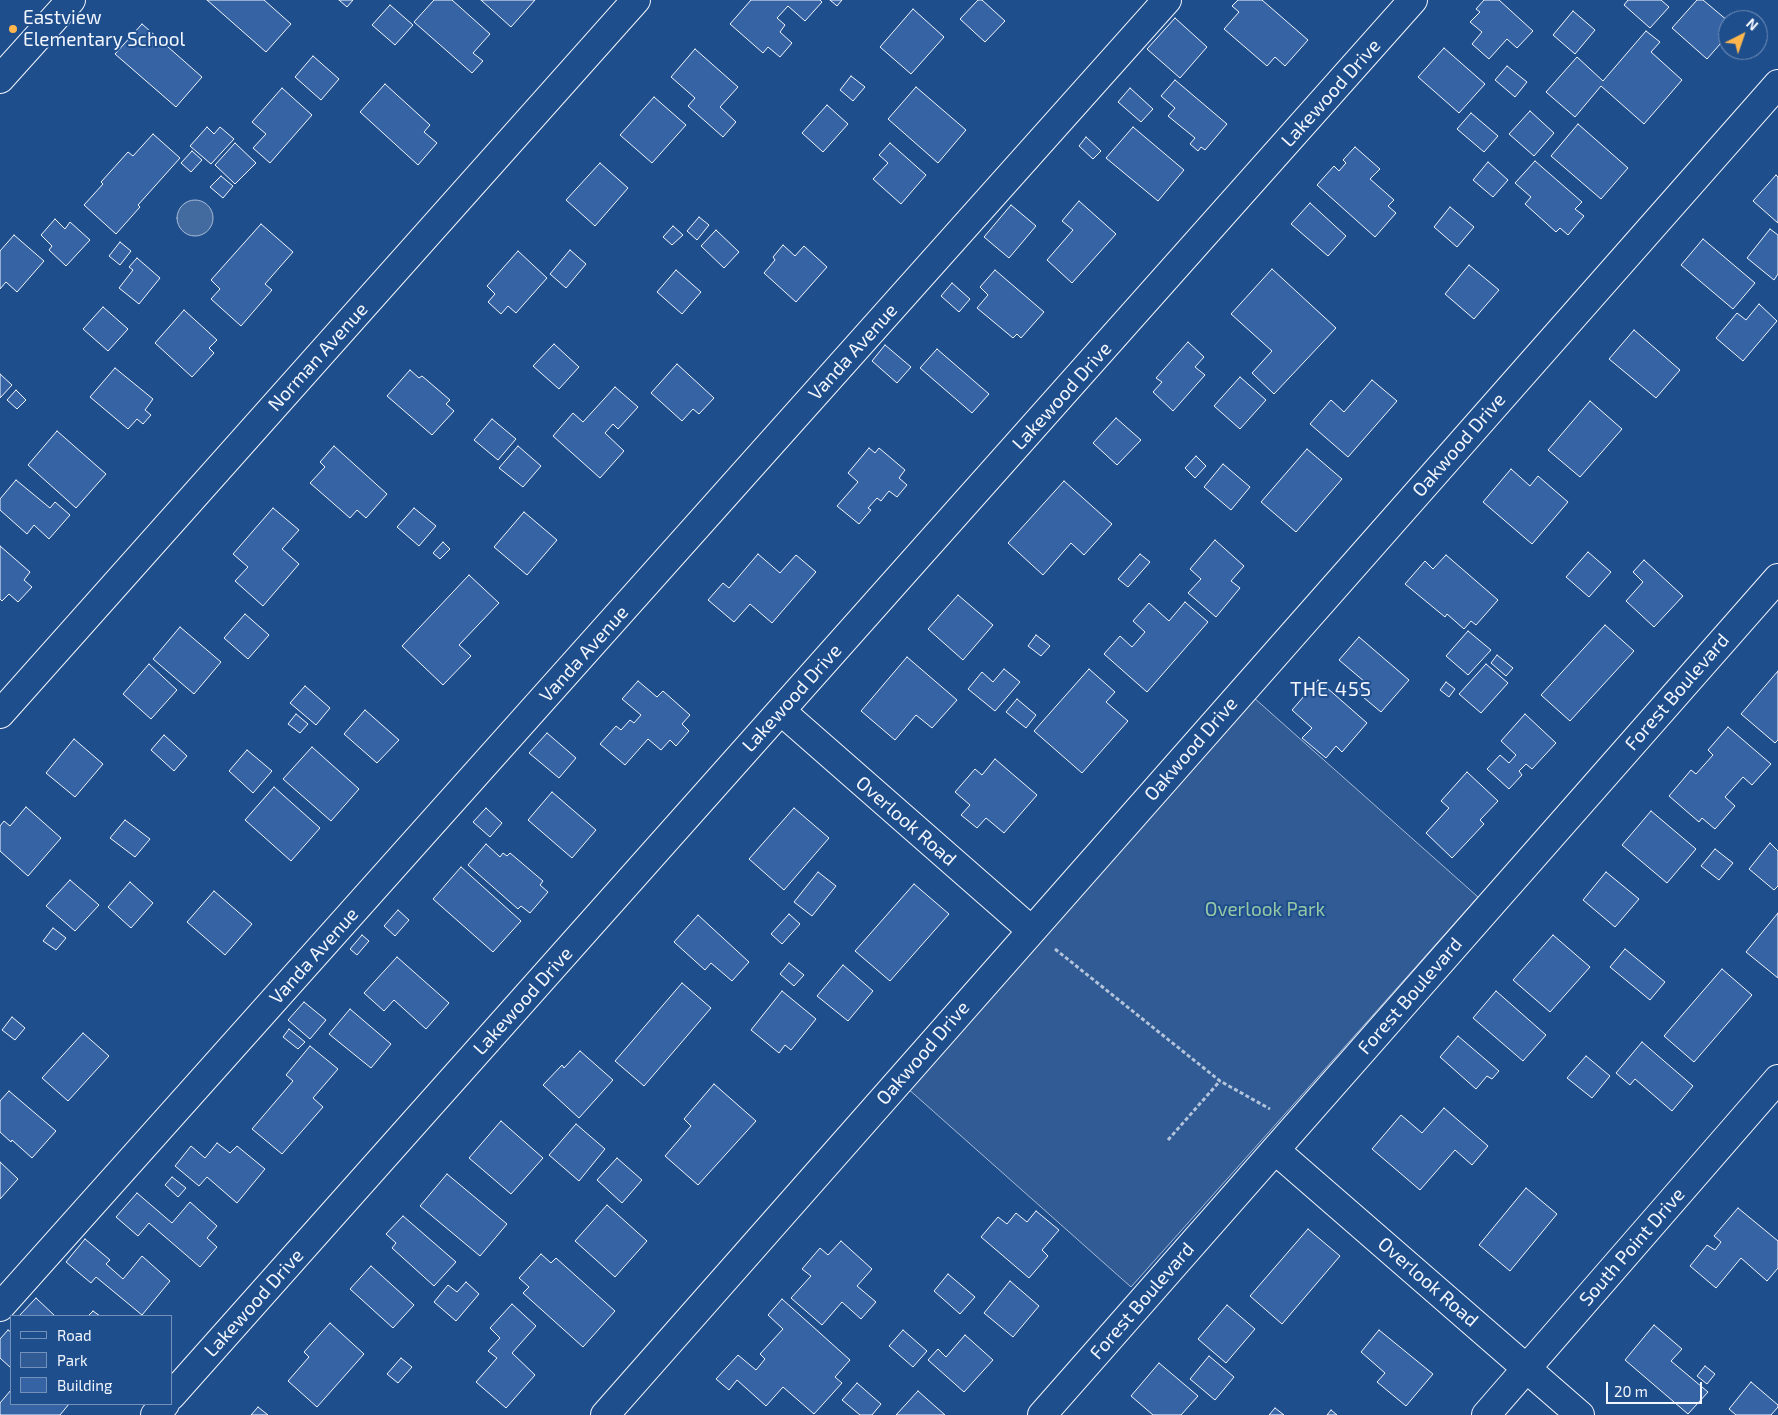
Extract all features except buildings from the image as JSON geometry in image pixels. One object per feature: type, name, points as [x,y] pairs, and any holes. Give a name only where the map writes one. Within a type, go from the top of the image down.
[{"type":"street","points":[[0,80],[71,0]]},
{"type":"street","name":"Norman Avenue","points":[[0,714],[636,0]]},
{"type":"street","name":"Vanda Avenue","points":[[0,1307],[1167,0]]},
{"type":"street","name":"Lakewood Drive","points":[[172,1395],[1413,0]]},
{"type":"street","name":"Oakwood Drive","points":[[605,1415],[1778,84]]},
{"type":"street","name":"Forest Boulevard","points":[[1042,1415],[1778,578]]},
{"type":"street","name":"Overlook Road","points":[[781,711],[1031,930]]},
{"type":"street","name":"South Point Drive","points":[[1486,1415],[1778,1080]]},
{"type":"street","name":"Overlook Road","points":[[1275,1150],[1580,1415]]},
{"type":"street","points":[[155,1415],[164,1405]]},
{"type":"path","points":[[1031,930],[1220,1081],[1276,1112],[1296,1126]]},
{"type":"path","points":[[1168,1140],[1220,1081]]},
{"type":"green space","name":"Overlook Park","points":[[1253,697],[1478,897],[1131,1287],[906,1087]]},
{"type":"shaded area","points":[[195,200],[202,201],[208,205],[212,211],[212,225],[208,231],[202,235],[195,236],[188,235],[182,231],[178,225],[177,218],[178,211],[182,205],[188,201]]},
{"type":"place","name":"Eastview Elementary School","points":[[13,29]]},
{"type":"district","name":"THE 45S","points":[[1331,689]]}]
